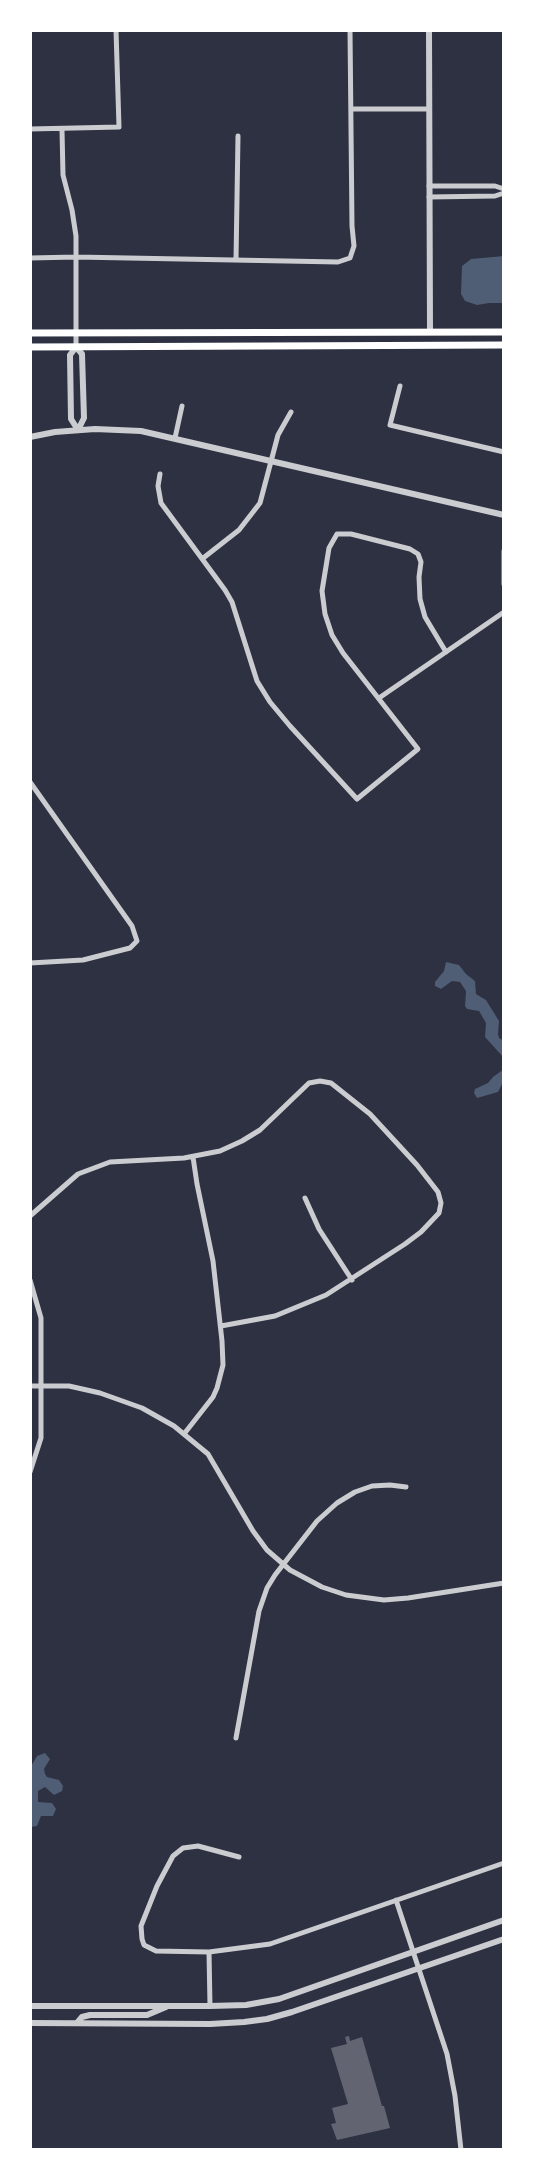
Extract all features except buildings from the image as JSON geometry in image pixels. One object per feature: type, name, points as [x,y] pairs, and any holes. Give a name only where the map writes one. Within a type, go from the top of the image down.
[{"type":"main road","points":[[30,333],[504,332]]},
{"type":"main road","points":[[30,347],[504,345]]},
{"type":"street","points":[[30,129],[119,127],[116,30]]},
{"type":"street","points":[[30,258],[345,261],[350,258],[354,246],[350,30]]},
{"type":"street","points":[[429,30],[430,345]]},
{"type":"street","points":[[351,109],[429,109]]},
{"type":"street","points":[[62,130],[63,175],[72,210],[76,257],[76,347],[70,355],[71,420],[78,430]]},
{"type":"street","points":[[236,260],[238,136]]},
{"type":"street","points":[[429,186],[495,186],[504,191]]},
{"type":"street","points":[[429,197],[495,196],[504,191]]},
{"type":"street","points":[[76,347],[82,354],[84,418],[78,430]]},
{"type":"street","points":[[400,386],[390,425],[504,452]]},
{"type":"street","points":[[175,438],[182,406]]},
{"type":"street","points":[[202,559],[233,536],[251,517],[260,503],[278,435],[291,412]]},
{"type":"street","points":[[30,437],[78,430],[134,431],[175,438],[504,515]]},
{"type":"street","points":[[160,474],[158,486],[161,503],[232,602],[256,681],[270,702],[357,799],[418,749],[343,653],[332,635],[325,614],[322,591],[331,542],[337,534],[351,534],[410,549],[420,557],[420,599],[425,617],[446,652]]},
{"type":"street","points":[[504,551],[504,584]]},
{"type":"street","points":[[379,698],[504,612]]},
{"type":"street","points":[[30,782],[132,926],[137,941],[130,948],[98,957],[68,962],[30,963]]},
{"type":"street","points":[[30,1216],[78,1174],[94,1167],[126,1160],[193,1157],[231,1147],[251,1136],[277,1115],[306,1086],[320,1081],[336,1086],[382,1125],[436,1188],[441,1203],[436,1217],[421,1232],[352,1280],[326,1295],[288,1311],[251,1322],[220,1326]]},
{"type":"street","points":[[184,1434],[207,1406],[217,1388],[223,1365],[211,1248],[193,1157]]},
{"type":"street","points":[[305,1198],[319,1229],[352,1280]]},
{"type":"street","points":[[30,1280],[41,1318],[41,1438],[30,1472]]},
{"type":"street","points":[[30,1386],[69,1386],[100,1393],[142,1408],[174,1426],[208,1454],[253,1531],[282,1565],[322,1587],[346,1595],[371,1599],[408,1598],[504,1583]]},
{"type":"street","points":[[236,1738],[262,1603],[271,1581],[323,1515],[346,1497],[372,1486],[406,1487]]},
{"type":"street","points":[[239,1857],[204,1847],[183,1848],[169,1861],[148,1906],[141,1926],[144,1945],[156,1951],[209,1952],[278,1942],[504,1863]]},
{"type":"street","points":[[396,1900],[447,2054],[456,2096],[461,2150]]},
{"type":"street","points":[[30,2006],[246,2005],[279,1999],[504,1920]]},
{"type":"street","points":[[30,2023],[244,2022],[292,2012],[504,1939]]},
{"type":"street","points":[[209,1952],[210,2006]]},
{"type":"street","points":[[77,2023],[82,2017],[90,2015],[147,2015],[167,2007]]},
{"type":"water","points":[[504,256],[504,303],[477,305],[465,301],[461,294],[462,266],[471,259]]},
{"type":"water","points":[[446,962],[459,965],[475,981],[476,994],[486,1000],[499,1021],[498,1034],[499,1038],[504,1041],[504,1058],[485,1037],[486,1023],[479,1011],[467,1009],[465,1006],[466,991],[460,982],[452,981],[441,989],[435,986],[435,982],[444,971]]},
{"type":"water","points":[[504,1069],[504,1080],[498,1092],[477,1098],[474,1093],[475,1089],[488,1083]]},
{"type":"water","points":[[45,1753],[50,1759],[44,1769],[45,1774],[47,1777],[59,1780],[63,1786],[62,1791],[54,1795],[45,1787],[38,1791],[38,1802],[52,1803],[56,1809],[53,1816],[41,1816],[37,1826],[31,1827],[30,1768],[37,1756]]}]
